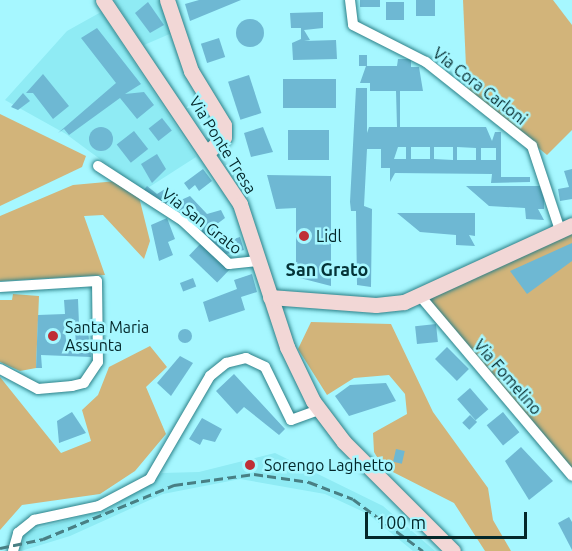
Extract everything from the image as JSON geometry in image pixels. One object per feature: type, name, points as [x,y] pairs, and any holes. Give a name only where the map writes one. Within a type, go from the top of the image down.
[{"type":"main road","name":"Via Ponte Tresa","points":[[103,0],[209,151],[240,204],[292,362],[319,410],[453,551]]},
{"type":"main road","points":[[167,0],[191,71],[224,124],[224,137],[209,151]]},
{"type":"main road","points":[[270,297],[376,305],[421,297],[566,226]]},
{"type":"street","name":"Via Cora Carloni","points":[[350,0],[352,25],[426,62],[532,146],[566,226]]},
{"type":"street","name":"Via San Grato","points":[[98,166],[183,221],[229,264],[260,261]]},
{"type":"street","points":[[0,287],[98,281],[98,362],[84,383],[38,389],[0,369]]},
{"type":"street","name":"Via Fomelino","points":[[421,297],[572,476]]},
{"type":"street","points":[[13,551],[18,533],[34,520],[99,506],[150,478],[210,376],[226,363],[246,358],[265,367],[291,420],[319,410]]},
{"type":"shaded area","points":[[114,0],[161,0],[172,33],[144,45]]},
{"type":"shaded area","points":[[463,0],[553,0],[572,25],[572,130],[547,155],[467,89]]},
{"type":"shaded area","points":[[101,12],[196,157],[143,191],[66,134],[5,100],[67,31]]},
{"type":"shaded area","points":[[0,114],[86,156],[82,167],[0,206]]},
{"type":"shaded area","points":[[117,181],[138,193],[150,241],[144,259],[103,215],[84,216],[105,275],[0,281],[0,216],[73,185]]},
{"type":"shaded area","points":[[572,228],[572,477],[421,297]]},
{"type":"shaded area","points":[[13,294],[39,296],[36,368],[20,371],[0,362],[0,300],[12,300]]},
{"type":"shaded area","points":[[311,322],[391,324],[433,412],[488,488],[493,520],[511,551],[485,551],[454,503],[383,467],[374,452],[373,433],[407,414],[405,394],[389,375],[354,378],[327,395],[298,349]]},
{"type":"shaded area","points":[[150,346],[167,367],[146,387],[166,434],[135,471],[100,494],[22,505],[0,530],[0,377],[61,453],[91,441],[82,410],[98,395],[109,367]]},
{"type":"shaded area","points":[[275,453],[383,506],[435,551],[413,551],[368,514],[325,494],[240,479],[163,494],[70,536],[21,551],[25,532],[109,509],[162,473],[199,472]]},
{"type":"building","points":[[199,0],[241,0],[190,21],[185,4]]},
{"type":"building","points":[[360,0],[380,0],[380,7],[360,7]]},
{"type":"building","points":[[416,0],[435,0],[435,16],[416,16]]},
{"type":"building","points":[[148,2],[164,25],[150,33],[135,13]]},
{"type":"building","points":[[386,2],[404,2],[404,20],[386,20]]},
{"type":"building","points":[[323,12],[323,28],[304,30],[310,40],[304,41],[336,40],[337,59],[293,60],[292,43],[301,39],[301,28],[291,28],[290,13]]},
{"type":"building","points":[[250,19],[260,23],[264,33],[260,43],[250,47],[240,43],[236,33],[240,23]]},
{"type":"building","points":[[97,28],[141,84],[125,94],[144,92],[154,105],[137,119],[120,98],[69,135],[64,129],[58,133],[116,83],[81,38]]},
{"type":"building","points":[[219,38],[225,57],[207,63],[201,44]]},
{"type":"building","points":[[359,55],[367,55],[367,66],[397,66],[398,59],[411,59],[411,67],[419,67],[423,91],[400,91],[400,127],[486,127],[492,141],[495,132],[501,132],[501,177],[530,177],[530,182],[491,183],[492,174],[395,173],[390,182],[390,168],[381,168],[381,149],[367,149],[364,206],[372,209],[371,287],[357,285],[356,211],[351,211],[350,202],[356,88],[367,88],[367,133],[369,127],[397,127],[396,91],[370,91],[370,83],[360,83],[366,66],[359,66]],"holes":[[[398,147],[406,147],[406,159],[394,159]],[[411,147],[430,147],[430,159],[411,159]],[[434,147],[453,147],[453,160],[434,159]],[[457,147],[476,148],[476,160],[457,160]],[[481,148],[496,148],[496,160],[481,160]]]},
{"type":"building","points":[[43,74],[69,106],[53,119],[33,93],[26,93]]},
{"type":"building","points":[[249,75],[261,113],[240,120],[228,82]]},
{"type":"building","points":[[283,79],[336,79],[336,108],[283,108]]},
{"type":"building","points":[[23,93],[30,101],[18,110],[11,107]]},
{"type":"building","points":[[162,118],[172,131],[158,141],[149,128]]},
{"type":"building","points":[[101,127],[110,130],[113,139],[110,148],[101,151],[92,148],[89,139],[92,130]]},
{"type":"building","points":[[263,127],[273,152],[251,157],[244,133]]},
{"type":"building","points":[[288,130],[329,130],[329,160],[288,160]]},
{"type":"building","points":[[134,131],[148,149],[131,163],[117,145]]},
{"type":"building","points":[[157,154],[166,169],[152,183],[141,164]]},
{"type":"building","points":[[203,169],[212,181],[199,191],[195,185],[189,190],[184,183]]},
{"type":"building","points":[[572,169],[572,199],[560,201],[558,189],[569,187],[564,171]]},
{"type":"building","points":[[267,175],[331,176],[331,286],[296,277],[296,208],[276,209]]},
{"type":"building","points":[[147,186],[157,194],[165,189],[181,200],[190,196],[207,214],[221,210],[225,218],[213,227],[227,241],[240,237],[244,250],[222,255],[144,190]]},
{"type":"building","points":[[466,186],[544,186],[544,209],[538,209],[544,220],[526,219],[525,208],[489,206]]},
{"type":"building","points":[[397,213],[475,213],[475,236],[469,235],[475,246],[456,245],[456,235],[420,232]]},
{"type":"building","points":[[167,218],[175,239],[168,242],[173,255],[159,261],[151,225]]},
{"type":"building","points":[[203,241],[231,268],[217,282],[189,255]]},
{"type":"building","points":[[572,243],[572,261],[527,294],[510,271]]},
{"type":"building","points":[[252,274],[257,292],[241,297],[245,310],[209,322],[203,302],[237,289],[234,280]]},
{"type":"building","points":[[193,278],[196,286],[183,291],[180,283]]},
{"type":"building","name":"Santa Maria Assunta","points":[[78,299],[79,324],[87,323],[91,357],[41,355],[42,368],[36,368],[38,315],[65,314],[64,300]],"holes":[[[75,330],[76,345],[67,346],[65,332]]]},
{"type":"building","points":[[436,324],[438,342],[417,344],[415,326]]},
{"type":"building","points":[[185,329],[190,331],[192,336],[190,341],[185,343],[180,341],[178,336],[180,331]]},
{"type":"building","points":[[447,347],[469,369],[457,381],[435,359]]},
{"type":"building","points":[[180,356],[193,363],[171,396],[157,383]]},
{"type":"building","points":[[234,374],[285,429],[279,435],[244,407],[237,414],[216,391]]},
{"type":"building","points":[[386,383],[396,401],[349,416],[335,396],[350,385]]},
{"type":"building","points":[[470,388],[488,409],[476,420],[457,399]]},
{"type":"building","points":[[72,412],[86,433],[59,443],[57,421]]},
{"type":"building","points":[[503,412],[519,432],[503,445],[487,425]]},
{"type":"building","points":[[470,415],[477,422],[469,430],[462,423]]},
{"type":"building","points":[[202,418],[222,429],[215,442],[203,439],[200,445],[189,439]]},
{"type":"building","points":[[521,447],[553,481],[529,500],[505,461]]},
{"type":"building","points":[[396,449],[405,451],[402,464],[393,462]]},
{"type":"building","points":[[569,517],[572,522],[572,550],[558,523]]},
{"type":"railway","points":[[0,548],[43,539],[174,485],[254,474],[309,482],[353,499],[423,551]]},
{"type":"place","name":"Lidl","points":[[304,236]]},
{"type":"place","name":"Santa Maria Assunta","points":[[53,336]]},
{"type":"place","name":"Sorengo Laghetto","points":[[250,465]]},
{"type":"district","name":"San Grato","points":[[327,269]]}]
